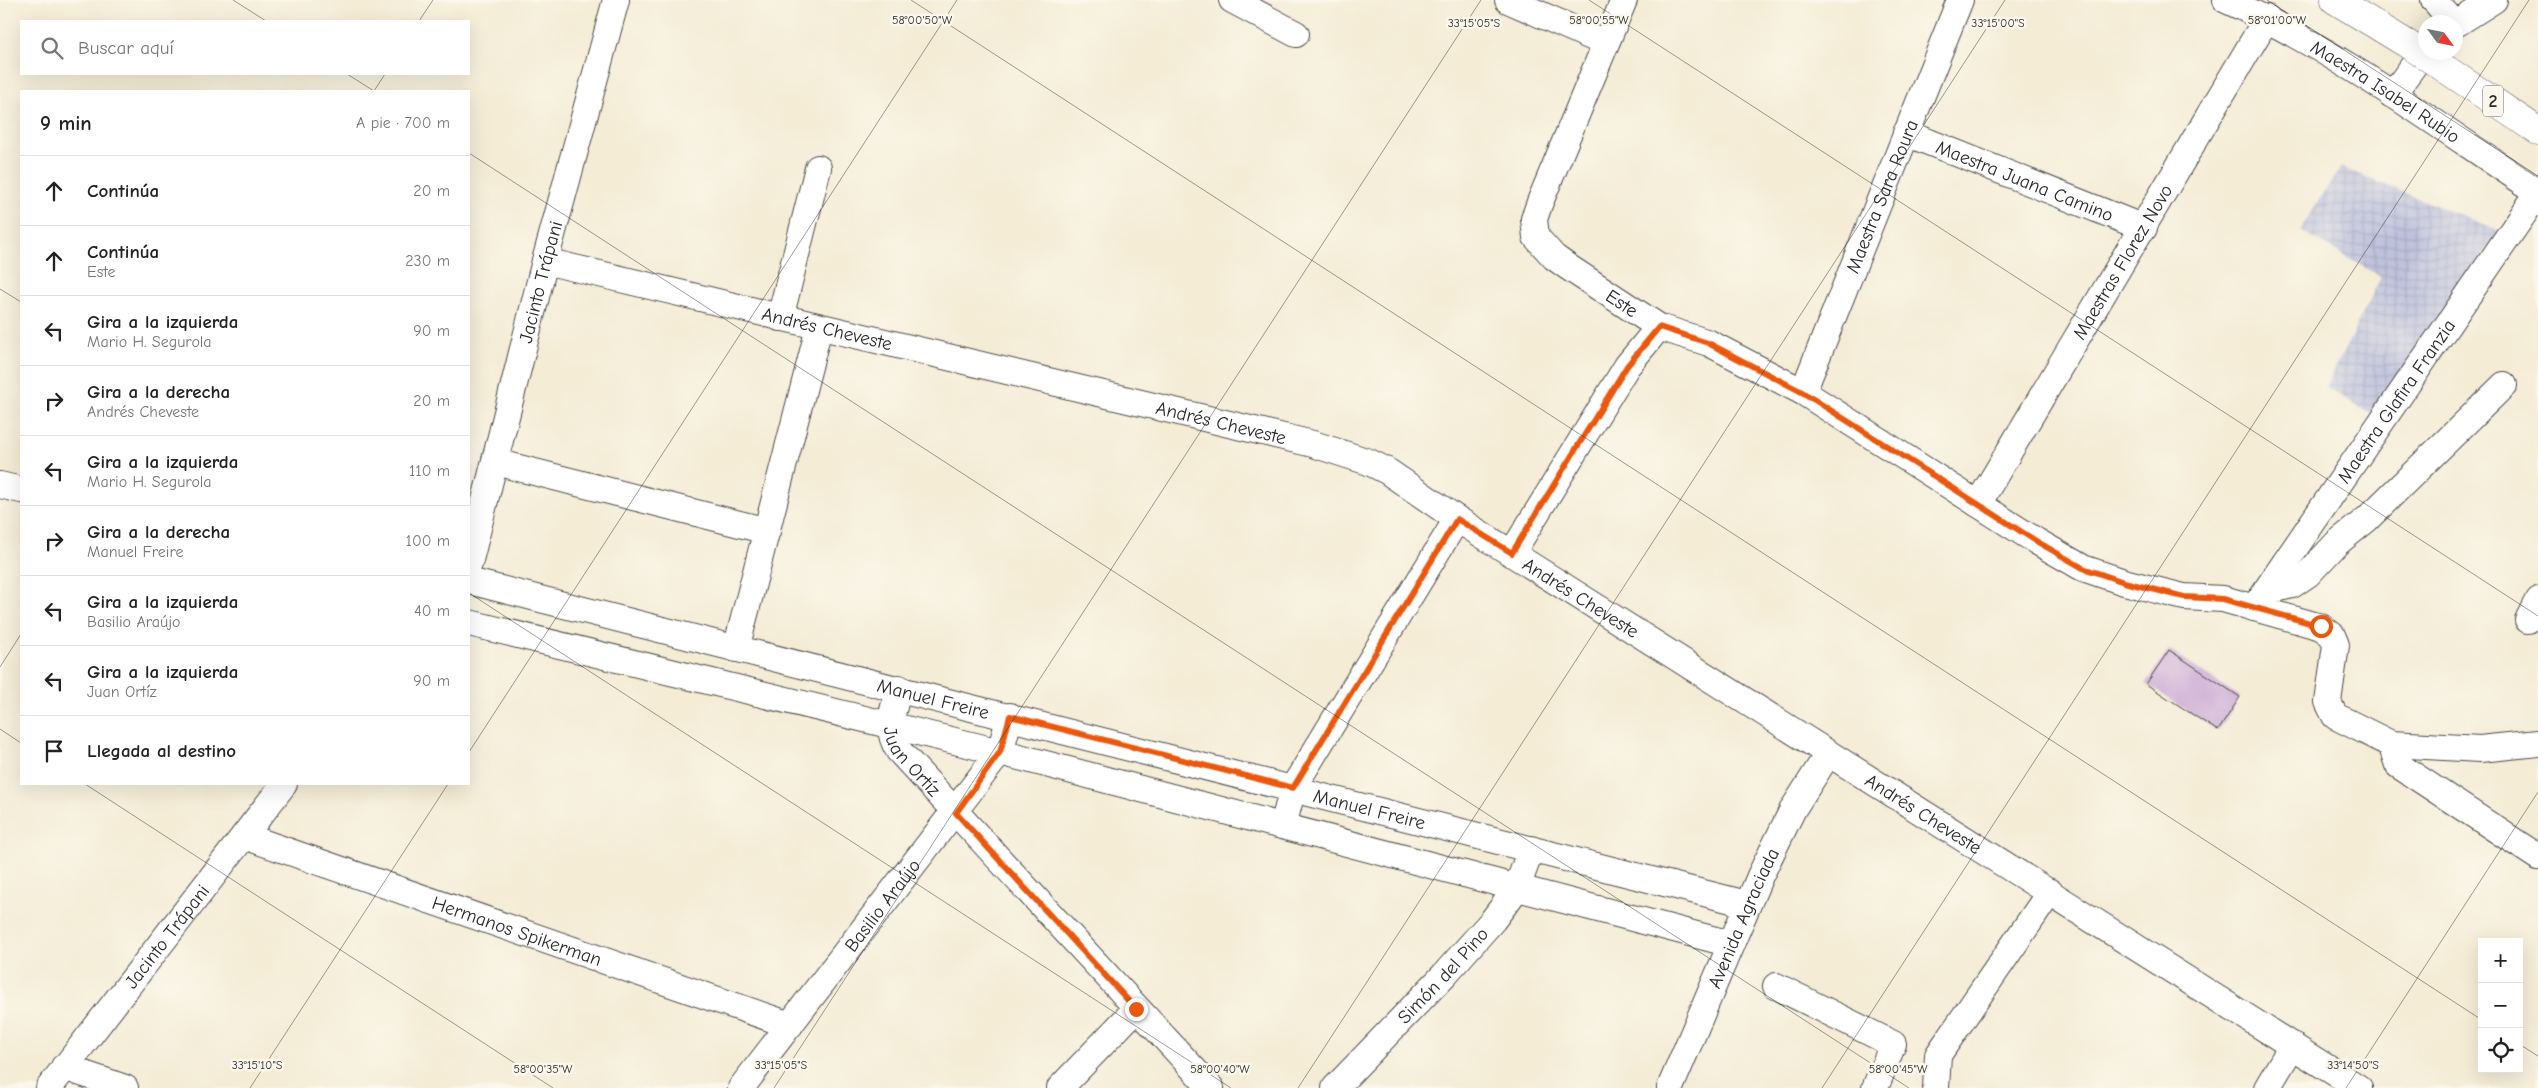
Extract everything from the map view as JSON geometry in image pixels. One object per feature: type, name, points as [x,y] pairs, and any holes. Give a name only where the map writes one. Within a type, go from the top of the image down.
[{"type":"highway","name":"2","points":[[2335,0],[2417,49],[2538,131]]},
{"type":"highway","points":[[2475,89],[2508,99],[2538,112]]},
{"type":"street","name":"Jacinto Trápani","points":[[470,560],[545,261],[616,0]]},
{"type":"street","points":[[1232,0],[1296,34]]},
{"type":"street","points":[[1508,0],[1605,43],[1624,0]]},
{"type":"street","name":"Maestra Sara Roura","points":[[1802,392],[1960,0]]},
{"type":"street","name":"Maestra Isabel Rubio","points":[[2226,0],[2267,18],[2333,57],[2538,193]]},
{"type":"street","points":[[2434,0],[2447,15]]},
{"type":"street","points":[[2463,18],[2494,0]]},
{"type":"street","name":"Maestras Florez Novo","points":[[1978,504],[2144,228],[2267,18]]},
{"type":"street","name":"Este","points":[[1605,43],[1534,219],[1536,237],[1554,257],[1659,327],[1708,343],[1802,392],[2083,568],[2124,582],[2184,597],[2260,600],[2321,626],[2332,635],[2336,645],[2328,702],[2336,716],[2391,744]]},
{"type":"street","points":[[2392,95],[2414,65],[2417,49]]},
{"type":"street","name":"Maestra Juana Camino","points":[[1906,133],[2144,228]]},
{"type":"street","points":[[780,318],[818,168]]},
{"type":"street","name":"Maestra Glafira Franzia","points":[[2260,600],[2538,193]]},
{"type":"street","name":"Andrés Cheveste","points":[[545,261],[1344,453],[1387,470],[1457,519],[2359,1088]]},
{"type":"street","points":[[1512,553],[1627,366],[1659,327]]},
{"type":"street","points":[[736,649],[819,328]]},
{"type":"street","points":[[2260,600],[2292,585],[2308,574],[2337,543],[2367,519],[2504,385]]},
{"type":"street","points":[[495,462],[767,531]]},
{"type":"street","points":[[0,485],[20,490]]},
{"type":"street","points":[[1283,826],[1293,788],[1457,519]]},
{"type":"street","name":"Manuel Freire","points":[[470,581],[1010,716],[1747,904]]},
{"type":"street","name":"Manuel Freire","points":[[470,623],[1000,752],[1731,944]]},
{"type":"street","name":"Juan Ortíz","points":[[899,688],[890,726],[890,734],[898,751],[1211,1088]]},
{"type":"street","name":"Basilio Araújo","points":[[741,1088],[956,813],[1000,752],[1010,716]]},
{"type":"street","points":[[2538,743],[2480,749],[2391,744],[2398,765],[2538,857]]},
{"type":"street","name":"Avenida Agraciada","points":[[1670,1088],[1747,904],[1793,809],[1828,754]]},
{"type":"street","name":"Jacinto Trápani","points":[[49,1088],[283,785]]},
{"type":"street","name":"Hermanos Spikerman","points":[[244,836],[790,1025]]},
{"type":"street","name":"Simón del Pino","points":[[1335,1088],[1444,976],[1517,888],[1532,849]]},
{"type":"street","points":[[1936,1088],[1938,1055],[2050,892]]},
{"type":"street","points":[[1776,986],[1893,1044],[1875,1088]]},
{"type":"street","points":[[1060,1088],[1136,1009]]},
{"type":"street","points":[[2267,1088],[2292,1046]]},
{"type":"street","points":[[64,1067],[124,1088]]},
{"type":"shaded area","points":[[2341,167],[2499,231],[2374,416],[2326,387],[2381,277],[2300,230]]},
{"type":"building","points":[[2169,650],[2240,697],[2218,731],[2146,684]]},
{"type":"route","points":[[1136,1009],[956,813],[1000,752],[1010,716],[1293,788],[1457,519],[1512,553],[1627,366],[1659,327],[1708,343],[1758,367],[1802,392],[2036,541],[2083,568],[2124,582],[2184,597],[2223,599],[2321,626]]}]
